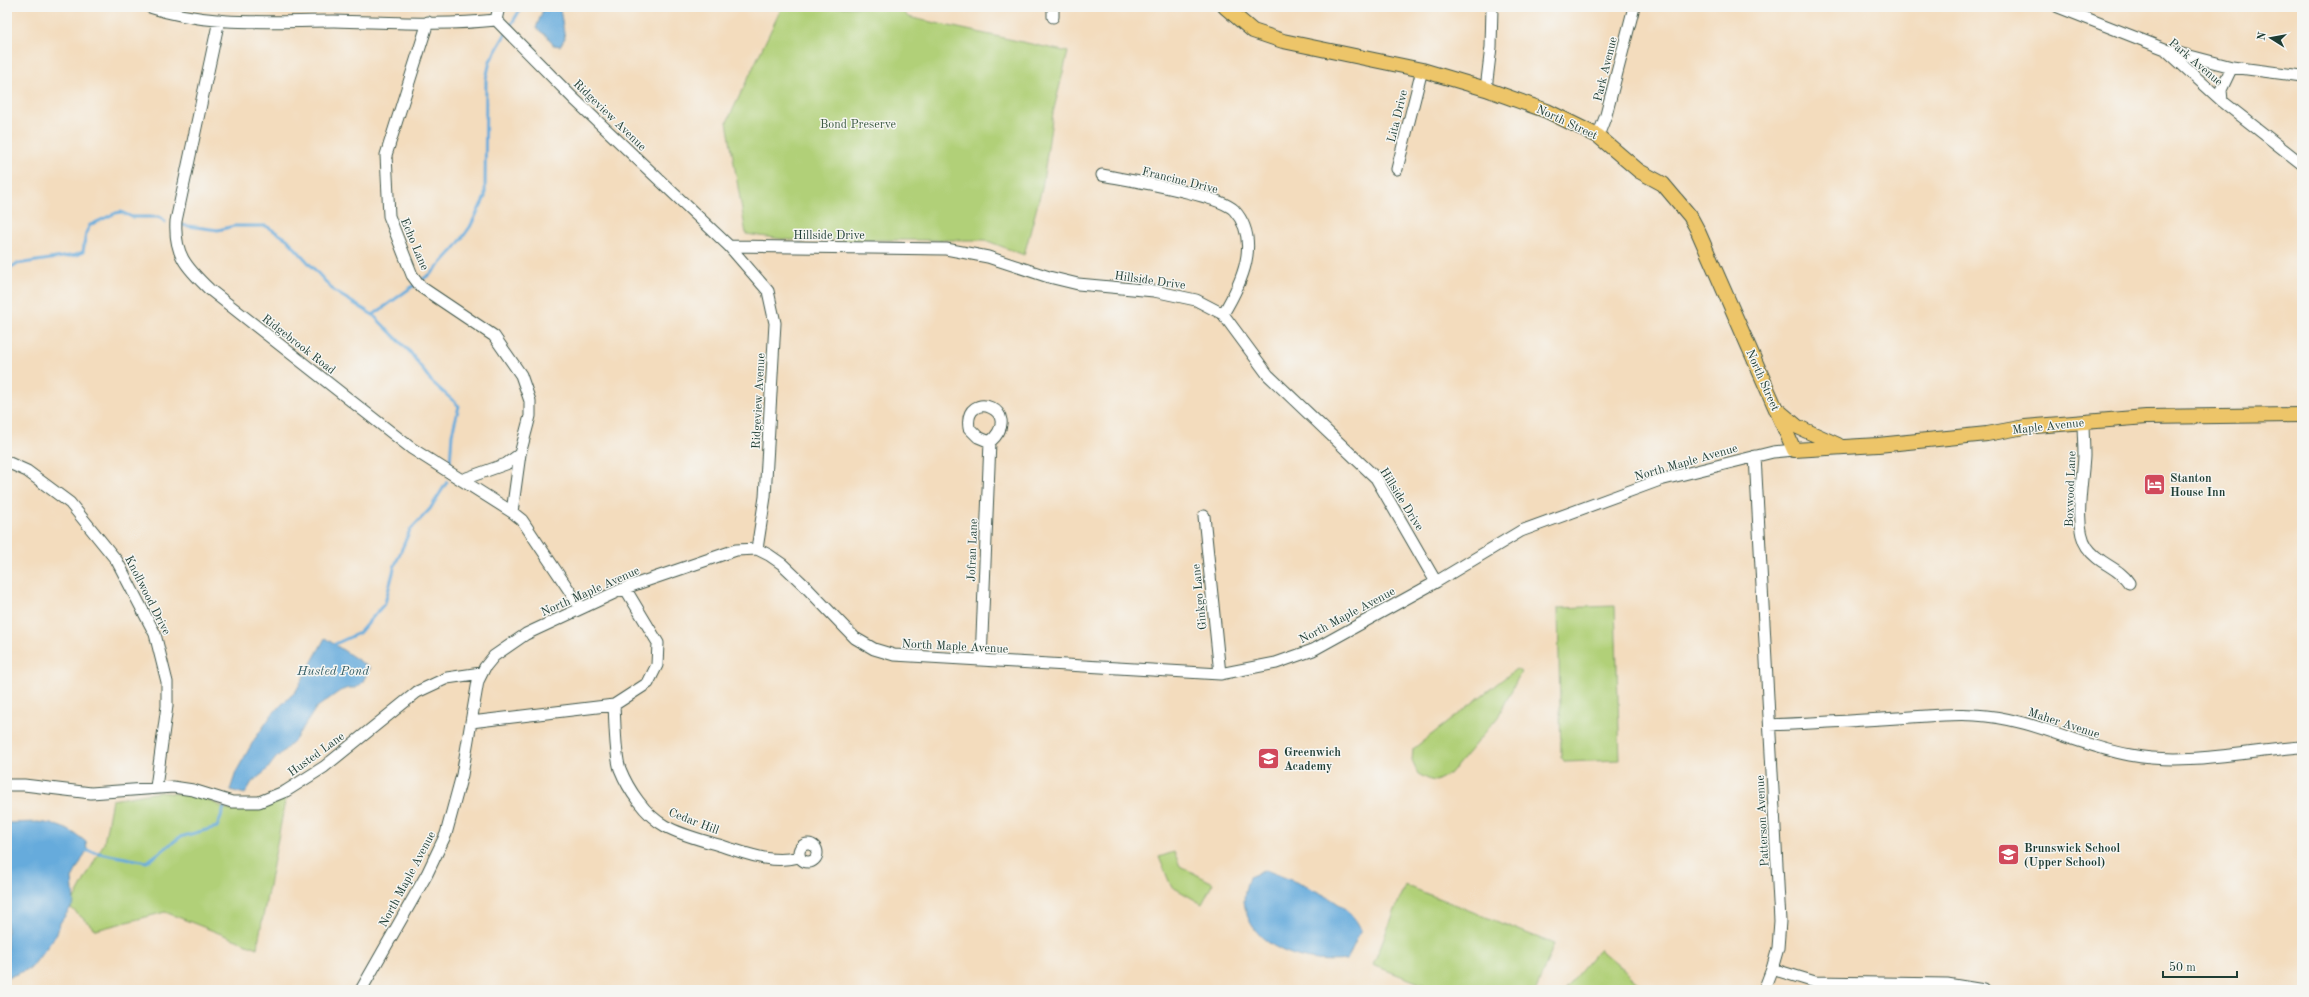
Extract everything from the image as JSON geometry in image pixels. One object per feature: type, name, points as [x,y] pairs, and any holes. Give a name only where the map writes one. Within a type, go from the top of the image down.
[{"type":"main road","name":"North Street","points":[[1225,7],[1253,31],[1283,42],[1422,70],[1486,89],[1547,111],[1598,136],[1639,171],[1663,184],[1690,216],[1794,450]]},
{"type":"main road","points":[[1777,409],[1798,427],[1842,447]]},
{"type":"main road","name":"Maple Avenue","points":[[1794,450],[1988,434],[2025,427],[2083,422],[2185,415],[2302,415]]},
{"type":"street","points":[[150,7],[180,15],[219,20],[499,23],[499,7]]},
{"type":"street","points":[[1486,89],[1491,47],[1492,7]]},
{"type":"street","name":"Park Avenue","points":[[1598,136],[1606,115],[1634,7]]},
{"type":"street","name":"Park Avenue","points":[[2058,7],[2164,50],[2222,101],[2302,164]]},
{"type":"street","name":"Ridgebrook Road","points":[[219,20],[176,221],[175,237],[178,250],[184,261],[193,273],[221,299],[412,448],[512,512],[522,520],[581,608]]},
{"type":"street","name":"Echo Lane","points":[[428,22],[386,155],[389,216],[412,275],[421,287],[494,336],[522,375],[530,401],[530,416],[520,454],[512,512]]},
{"type":"street","name":"Ridgeview Avenue","points":[[499,23],[573,98],[729,246],[768,291],[776,323],[766,498],[757,549]]},
{"type":"street","points":[[2164,50],[2232,67],[2302,76]]},
{"type":"street","points":[[2222,101],[2221,90],[2232,67]]},
{"type":"street","name":"Lita Drive","points":[[1398,169],[1422,70]]},
{"type":"street","name":"Francine Drive","points":[[1102,175],[1214,199],[1233,209],[1245,226],[1249,251],[1237,292],[1223,314]]},
{"type":"street","name":"Hillside Drive","points":[[729,246],[946,249],[988,257],[1049,277],[1078,284],[1154,291],[1196,300],[1223,314],[1268,375],[1376,478],[1436,582]]},
{"type":"street","name":"Boxwood Lane","points":[[2083,422],[2084,457],[2080,524],[2082,538],[2087,547],[2099,560],[2124,575],[2129,583]]},
{"type":"street","name":"Jofran Lane","points":[[981,660],[990,442]]},
{"type":"street","name":"North Maple Avenue","points":[[361,990],[444,839],[458,791],[481,673],[494,656],[526,634],[625,588],[736,550],[757,549],[782,564],[855,638],[874,649],[894,655],[1220,674],[1276,663],[1313,650],[1436,582],[1520,531],[1660,480],[1755,456],[1773,452],[1794,450]]},
{"type":"street","points":[[461,480],[506,464],[520,454]]},
{"type":"street","name":"Patterson Avenue","points":[[1755,456],[1780,921],[1778,948],[1764,990]]},
{"type":"street","name":"Knollwood Drive","points":[[7,462],[27,471],[70,503],[118,561],[155,634],[167,682],[166,720],[156,787]]},
{"type":"street","name":"Ginkgo Lane","points":[[1204,516],[1220,674]]},
{"type":"street","points":[[471,722],[614,705],[648,682],[657,665],[658,643],[625,588]]},
{"type":"street","name":"Husted Lane","points":[[7,785],[24,785],[91,793],[156,787],[193,790],[232,802],[259,802],[286,791],[312,776],[422,689],[447,678],[481,673]]},
{"type":"street","name":"Cedar Hill","points":[[614,705],[620,768],[635,796],[653,817],[665,826],[690,836],[765,859],[787,860],[799,857]]},
{"type":"street","name":"Maher Avenue","points":[[1770,725],[1898,718],[1934,714],[1975,714],[2027,723],[2110,751],[2154,759],[2200,758],[2302,747]]},
{"type":"street","points":[[1772,969],[1815,982],[1948,984],[1984,990]]},
{"type":"green space","name":"Bond Preserve","points":[[782,7],[900,7],[908,17],[1068,52],[1053,113],[1042,188],[1024,255],[985,240],[789,240],[746,234],[727,122]]},
{"type":"green space","points":[[1615,606],[1620,760],[1565,762],[1561,757],[1558,608]]},
{"type":"green space","points":[[1516,669],[1521,672],[1498,717],[1450,774],[1436,781],[1430,780],[1418,774],[1412,761],[1413,749]]},
{"type":"green space","points":[[158,792],[200,796],[229,810],[244,810],[286,797],[257,948],[165,912],[96,930],[70,907],[104,843],[112,800]]},
{"type":"green space","points":[[1174,852],[1180,866],[1213,883],[1202,904],[1171,886],[1159,857]]},
{"type":"green space","points":[[1405,885],[1554,944],[1536,990],[1437,990],[1373,965]]},
{"type":"green space","points":[[1599,949],[1647,990],[1564,990]]},
{"type":"water","points":[[544,7],[558,7],[560,9],[565,38],[560,46],[553,45],[548,37],[536,28]]},
{"type":"water","name":"Husted Pond","points":[[325,638],[370,668],[362,683],[356,688],[348,688],[340,691],[316,708],[295,740],[275,759],[266,771],[252,782],[245,794],[230,790],[236,772],[254,740],[273,713],[296,691]]},
{"type":"water","points":[[38,822],[51,824],[69,830],[86,842],[87,850],[72,878],[74,903],[60,923],[57,934],[31,968],[7,978],[7,823]]},
{"type":"water","points":[[1266,870],[1320,893],[1345,909],[1355,919],[1361,930],[1347,960],[1315,960],[1298,956],[1282,950],[1268,942],[1256,931],[1248,918],[1244,895],[1249,877]]},
{"type":"waterway","points":[[509,28],[520,10],[528,7]]},
{"type":"waterway","points":[[420,281],[432,273],[455,248],[470,227],[485,197],[486,79],[490,61],[506,33]]},
{"type":"waterway","points":[[7,269],[17,264],[76,255],[83,252],[86,233],[90,225],[116,213],[121,212],[132,217],[160,217],[165,222]]},
{"type":"waterway","points":[[181,225],[218,230],[234,226],[266,226],[287,239],[334,291],[373,315],[410,352],[431,381],[459,406],[452,434],[450,463]]},
{"type":"waterway","points":[[373,315],[416,284]]},
{"type":"waterway","points":[[335,648],[335,644],[359,633],[385,603],[395,565],[410,530],[430,509],[447,482]]},
{"type":"waterway","points":[[83,850],[147,862],[180,837],[217,827],[224,808]]},
{"type":"place","name":"Stanton House Inn","points":[[2154,485]]},
{"type":"place","name":"Greenwich Academy","points":[[1268,759]]},
{"type":"place","name":"Brunswick School (Upper School)","points":[[2008,855]]}]
